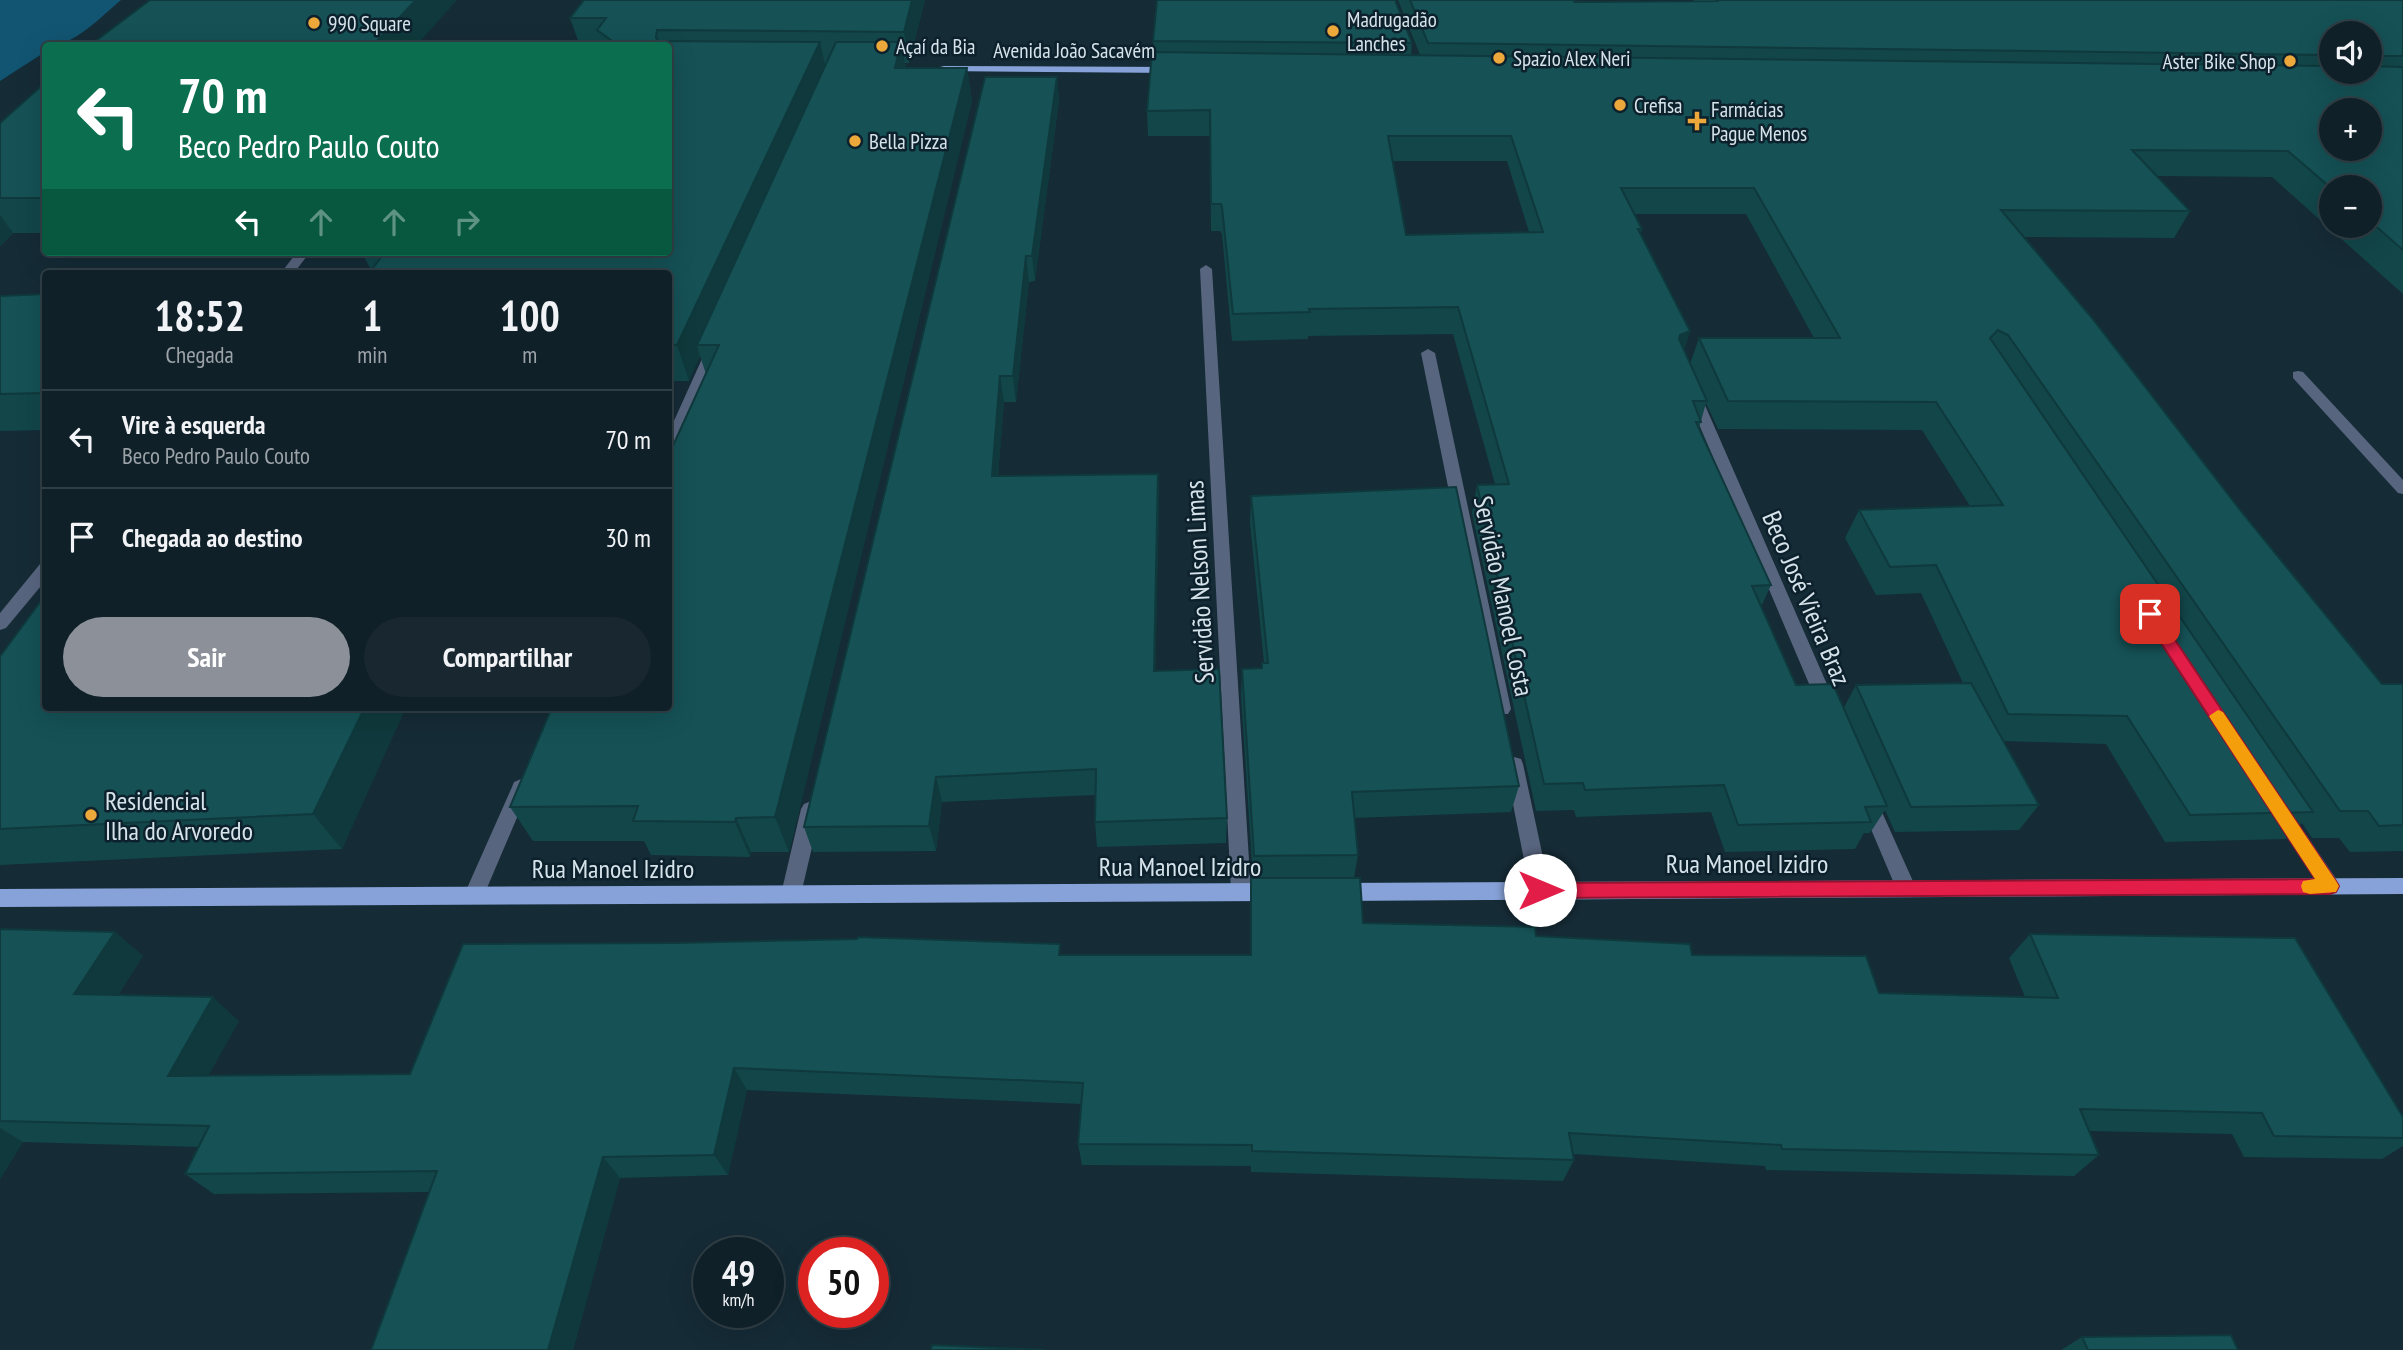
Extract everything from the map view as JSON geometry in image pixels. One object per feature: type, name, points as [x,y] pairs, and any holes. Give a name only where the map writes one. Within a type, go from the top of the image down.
[{"type":"main road","name":"Avenida João Sacavém","points":[[933,69],[986,76],[1191,70]]},
{"type":"main road","name":"Rua Manoel Izidro","points":[[1323,892],[2403,886]]},
{"type":"main road","name":"Rua Manoel Izidro","points":[[0,898],[1296,892]]},
{"type":"street","points":[[289,270],[301,256]]},
{"type":"street","name":"Servidão Nelson Limas","points":[[1206,269],[1241,892]]},
{"type":"street","points":[[672,443],[719,337]]},
{"type":"street","name":"Servidão Manoel Costa","points":[[1428,353],[1540,890]]},
{"type":"street","points":[[2298,375],[2403,489]]},
{"type":"street","name":"Beco José Vieira Braz","points":[[1686,378],[1834,722]]},
{"type":"street","points":[[0,624],[42,573]]},
{"type":"street","points":[[474,895],[529,770]]},
{"type":"street","points":[[1862,786],[1906,888]]},
{"type":"street","points":[[2268,793],[2330,886]]},
{"type":"street","points":[[791,894],[814,799]]},
{"type":"shaded area","points":[[0,0],[121,0],[77,36],[64,42],[42,42],[42,54],[0,81]]},
{"type":"building","points":[[150,0],[416,0],[376,42],[94,42]]},
{"type":"building","points":[[584,0],[912,0],[904,32],[657,30],[656,38],[659,41],[820,42],[677,345],[672,345],[672,270],[371,270],[382,256],[672,256],[672,42],[614,42],[597,30],[606,18],[570,18]]},
{"type":"building","points":[[1157,0],[1395,0],[1412,43],[1153,41]]},
{"type":"building","points":[[1410,0],[2403,0],[2403,56],[2382,56],[2382,21],[2319,21],[2319,55],[1428,43]]},
{"type":"building","points":[[836,42],[901,42],[895,68],[967,68],[775,817],[736,818],[735,822],[633,821],[638,806],[510,807],[550,711],[672,711],[672,448],[719,345],[697,345]]},
{"type":"building","points":[[1152,52],[2319,66],[2319,84],[2382,84],[2382,66],[2403,67],[2403,250],[2382,232],[2382,175],[2319,175],[2319,178],[2288,151],[2132,150],[2190,211],[2001,210],[2092,318],[2244,515],[2382,684],[2403,684],[2403,825],[2379,826],[2368,811],[2340,811],[2008,335],[1998,330],[1990,338],[2313,812],[2190,815],[2127,716],[2008,714],[1936,565],[1890,567],[1859,510],[2003,505],[1936,402],[1728,401],[1699,338],[1840,338],[1754,188],[1621,188],[1642,229],[1638,229],[1690,331],[1680,335],[1679,339],[1707,401],[1693,401],[1701,422],[1696,422],[1771,585],[1752,586],[1796,685],[1833,684],[1887,806],[1865,807],[1871,822],[1738,825],[1724,785],[1585,790],[1583,783],[1544,784],[1477,485],[1509,484],[1458,307],[1309,309],[1310,312],[1233,314],[1222,207],[1221,204],[1211,204],[1210,110],[1147,111]],"holes":[[[1388,136],[1511,136],[1543,232],[1406,235]]]},
{"type":"building","points":[[985,77],[1057,77],[1032,256],[1026,256],[1013,376],[1000,376],[992,476],[1158,474],[1154,671],[1219,669],[1227,818],[1095,822],[1096,769],[936,777],[929,826],[804,827]]},
{"type":"building","points":[[42,86],[42,198],[0,198],[0,123]]},
{"type":"building","points":[[42,294],[42,393],[0,394],[0,296]]},
{"type":"building","points":[[1456,487],[1519,786],[1352,792],[1358,855],[1254,856],[1242,669],[1262,668],[1262,663],[1268,663],[1251,496]]},
{"type":"building","points":[[42,599],[42,711],[363,711],[313,814],[0,829],[1,655]]},
{"type":"building","points":[[1971,683],[2039,805],[1911,807],[1856,685]]},
{"type":"building","points":[[1251,878],[1360,878],[1363,923],[1535,927],[1536,936],[1690,944],[1692,955],[1866,956],[1879,993],[2058,998],[2030,934],[2295,938],[2403,1117],[2403,1138],[2274,1136],[2262,1113],[2080,1109],[2099,1155],[1782,1149],[1781,1145],[1569,1133],[1574,1160],[1252,1151],[1252,1145],[1078,1144],[1083,1083],[734,1068],[714,1155],[603,1157],[548,1350],[371,1350],[437,1171],[185,1174],[209,1126],[0,1121],[0,929],[115,932],[74,994],[213,997],[168,1076],[410,1074],[463,944],[673,943],[858,937],[1060,944],[1059,955],[1251,955]]},
{"type":"building","points":[[2231,1335],[2238,1350],[2088,1350],[2082,1337]]},
{"type":"building","points":[[932,1345],[1046,1350],[931,1350]]},
{"type":"slow traffic","points":[[2218,716],[2330,886],[2310,886]]},
{"type":"place","name":"990 Square","points":[[314,23]]},
{"type":"place","name":"Madrugadão Lanches","points":[[1333,31]]},
{"type":"place","name":"Açaí da Bia","points":[[882,46]]},
{"type":"place","name":"Spazio Alex Neri","points":[[1499,58]]},
{"type":"place","name":"Aster Bike Shop","points":[[2290,61]]},
{"type":"place","name":"Crefisa","points":[[1620,105]]},
{"type":"place","name":"Farmácias Pague Menos","points":[[1697,121]]},
{"type":"place","name":"Bella Pizza","points":[[855,141]]},
{"type":"place","name":"Residencial Ilha do Arvoredo","points":[[91,815]]},
{"type":"route","points":[[1540,890],[2330,886],[2150,614]]}]
